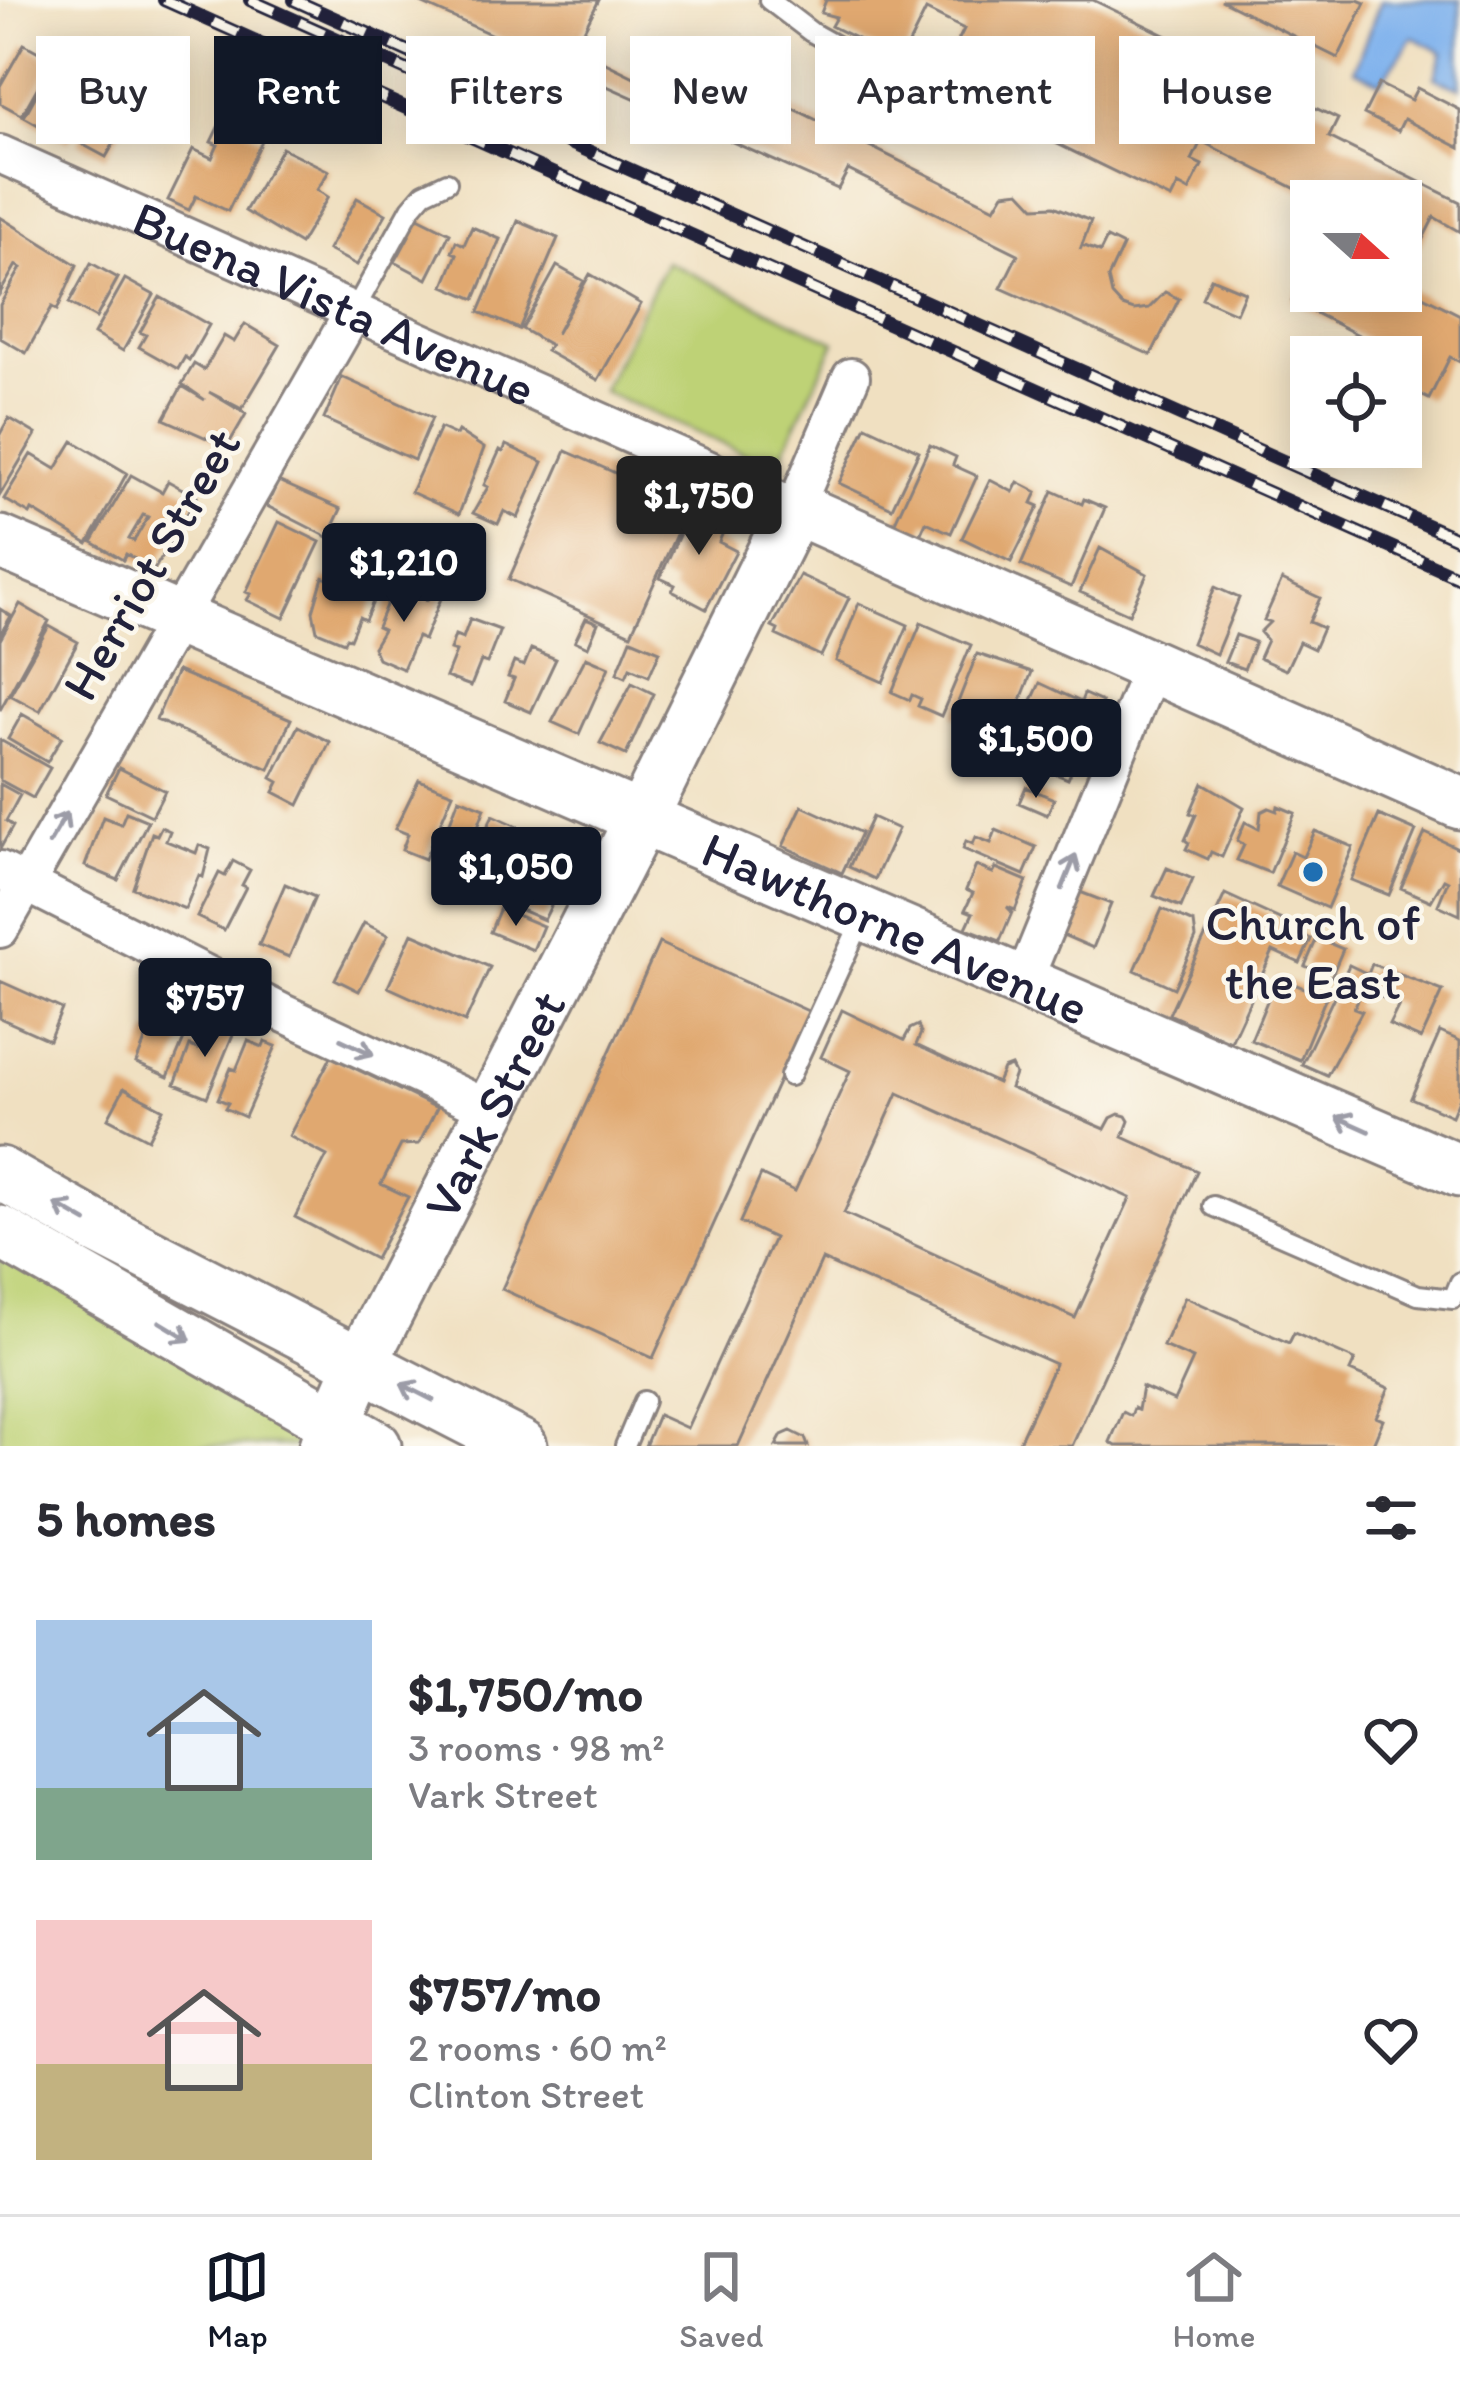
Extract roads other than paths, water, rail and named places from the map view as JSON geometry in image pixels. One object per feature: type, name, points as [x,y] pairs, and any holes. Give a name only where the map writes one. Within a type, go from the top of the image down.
[{"type":"street","name":"Buena Vista Avenue","points":[[0,154],[1460,803]]},
{"type":"street","name":"Herriot Street","points":[[0,929],[13,877],[178,618],[354,311]]},
{"type":"street","name":"Vark Street","points":[[346,1440],[361,1363],[642,817],[795,508],[851,377]]},
{"type":"street","name":"Hawthorne Avenue","points":[[0,542],[1460,1171]]},
{"type":"street","points":[[1024,980],[1152,667]]},
{"type":"street","points":[[13,877],[283,1013],[492,1110]]},
{"type":"street","points":[[0,1173],[97,1228],[521,1446]]},
{"type":"street","points":[[0,1232],[346,1440]]},
{"type":"lane","points":[[769,0],[818,36]]},
{"type":"lane","points":[[354,311],[411,208],[424,193],[446,182]]},
{"type":"lane","points":[[790,1076],[866,913]]},
{"type":"lane","points":[[1213,1206],[1418,1295],[1453,1299],[1460,1282]]},
{"type":"lane","points":[[625,1446],[644,1401]]},
{"type":"water","points":[[1381,0],[1460,0],[1460,88],[1435,78],[1443,53],[1413,37],[1381,82],[1354,70]]},
{"type":"railway","points":[[164,0],[1460,578]]},
{"type":"railway","points":[[250,0],[1460,540]]},
{"type":"railway","points":[[294,0],[406,50]]},
{"type":"place","name":"Church of the East","points":[[1313,872]]}]
